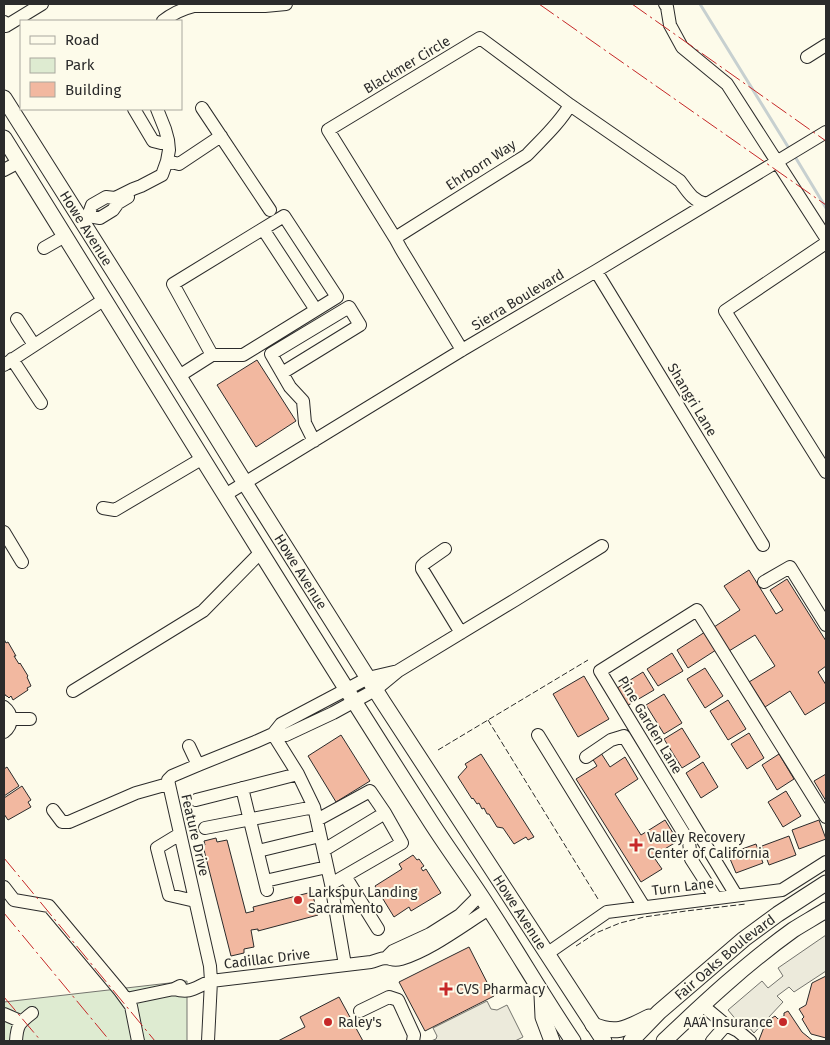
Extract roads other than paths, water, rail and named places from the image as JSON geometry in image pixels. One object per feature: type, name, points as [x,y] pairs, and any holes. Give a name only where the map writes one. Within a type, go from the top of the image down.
[{"type":"main road","name":"Howe Avenue","points":[[4,98],[85,218],[245,483],[372,684],[604,1041]]},
{"type":"main road","name":"Howe Avenue","points":[[4,140],[428,819],[480,895],[573,1041]]},
{"type":"main road","points":[[19,162],[28,165],[32,169],[66,220],[74,224],[85,218]]},
{"type":"main road","points":[[104,298],[122,309],[159,369],[180,377]]},
{"type":"main road","name":"Fair Oaks Boulevard","points":[[631,1041],[659,1012],[744,939],[778,914],[826,884]]},
{"type":"main road","name":"Fair Oaks Boulevard","points":[[664,1041],[702,1005],[765,952],[795,929],[826,910]]},
{"type":"main road","points":[[542,994],[543,1017],[552,1041]]},
{"type":"main road","points":[[593,1025],[614,1030],[624,1029],[659,1012]]},
{"type":"street","points":[[4,25],[42,4]]},
{"type":"street","points":[[164,20],[183,9],[194,6],[265,6],[286,4]]},
{"type":"street","points":[[665,4],[670,25],[682,47],[727,84],[787,156],[826,238]]},
{"type":"street","name":"Blackmer Circle","points":[[462,350],[328,130],[480,38],[570,105],[680,181],[690,196],[698,202],[706,204]]},
{"type":"street","points":[[806,57],[826,45]]},
{"type":"street","name":"Ehrborn Way","points":[[395,238],[526,154],[544,138],[570,105]]},
{"type":"street","points":[[202,108],[270,210]]},
{"type":"street","points":[[135,110],[154,142],[168,142]]},
{"type":"street","points":[[85,218],[92,205],[106,197],[117,200],[133,188],[141,186],[162,174],[169,150],[165,129],[157,110]]},
{"type":"street","points":[[167,161],[179,164],[221,136]]},
{"type":"street","name":"Sierra Boulevard","points":[[225,495],[706,204],[787,156],[824,138]]},
{"type":"street","points":[[4,170],[19,162]]},
{"type":"street","points":[[180,377],[212,355],[243,355],[337,297],[284,216],[173,284],[212,355]]},
{"type":"street","points":[[263,229],[316,310]]},
{"type":"street","points":[[44,248],[65,236]]},
{"type":"street","points":[[826,243],[725,311],[826,472]]},
{"type":"street","name":"Shangri Lane","points":[[596,271],[763,545]]},
{"type":"street","points":[[41,403],[8,362],[104,298]]},
{"type":"street","points":[[282,373],[360,324],[349,307],[271,354],[290,387],[303,401],[305,423],[314,441]]},
{"type":"street","points":[[17,319],[34,345]]},
{"type":"street","points":[[103,508],[115,510],[203,458]]},
{"type":"street","points":[[4,532],[22,562]]},
{"type":"street","name":"Feature Drive","points":[[211,981],[210,966],[168,780],[172,776],[273,734],[281,724],[351,696],[398,671],[602,546]]},
{"type":"street","points":[[445,549],[424,563],[422,569],[461,633]]},
{"type":"street","points":[[73,691],[203,611],[261,552]]},
{"type":"street","points":[[764,582],[790,567],[826,625]]},
{"type":"street","name":"Pine Garden Lane","points":[[736,895],[600,671],[697,610],[826,817]]},
{"type":"street","points":[[4,706],[9,712],[11,719],[10,726],[4,732]]},
{"type":"street","points":[[11,719],[30,719]]},
{"type":"street","points":[[273,734],[298,774],[314,807],[346,965]]},
{"type":"street","points":[[538,735],[644,907]]},
{"type":"street","points":[[586,756],[611,740],[624,736],[689,842],[691,859],[716,898]]},
{"type":"street","points":[[189,746],[198,765]]},
{"type":"street","points":[[196,800],[298,774]]},
{"type":"street","points":[[54,810],[62,822],[70,822],[136,793],[168,784]]},
{"type":"street","points":[[242,788],[266,886],[327,867]]},
{"type":"street","points":[[317,820],[370,791],[402,843],[331,884]]},
{"type":"street","points":[[205,828],[314,807]]},
{"type":"street","points":[[324,850],[385,813]]},
{"type":"street","points":[[180,834],[157,848],[170,895],[195,901]]},
{"type":"street","points":[[258,851],[320,836]]},
{"type":"street","name":"Turn Lane","points":[[548,953],[607,912],[782,890],[826,862]]},
{"type":"street","points":[[345,876],[378,929]]},
{"type":"street","points":[[4,887],[14,900],[49,906],[131,1006],[138,1041]]},
{"type":"street","name":"Cadillac Drive","points":[[386,958],[393,951],[430,934],[460,915],[480,895]]},
{"type":"street","name":"Cadillac Drive","points":[[208,1041],[211,981],[371,962],[386,958],[402,959],[444,938],[489,909]]},
{"type":"street","points":[[126,999],[174,989],[184,992],[193,990],[211,981]]},
{"type":"street","points":[[360,1011],[389,997],[398,1000],[414,1035],[413,1041]]},
{"type":"street","points":[[702,1005],[726,1025],[738,1031],[750,1041]]},
{"type":"street","points":[[16,1041],[20,1021],[32,1013]]},
{"type":"street","points":[[4,1014],[20,1021]]},
{"type":"street","points":[[712,1041],[726,1025]]},
{"type":"waterway","points":[[700,4],[790,150]]},
{"type":"waterway","points":[[794,155],[826,208]]},
{"type":"place","name":"Valley Recovery Center of California","points":[[636,845]]},
{"type":"place","name":"Larkspur Landing Sacramento","points":[[298,900]]},
{"type":"place","name":"CVS Pharmacy","points":[[446,989]]},
{"type":"place","name":"Raley's","points":[[328,1022]]},
{"type":"place","name":"AAA Insurance","points":[[783,1022]]}]
